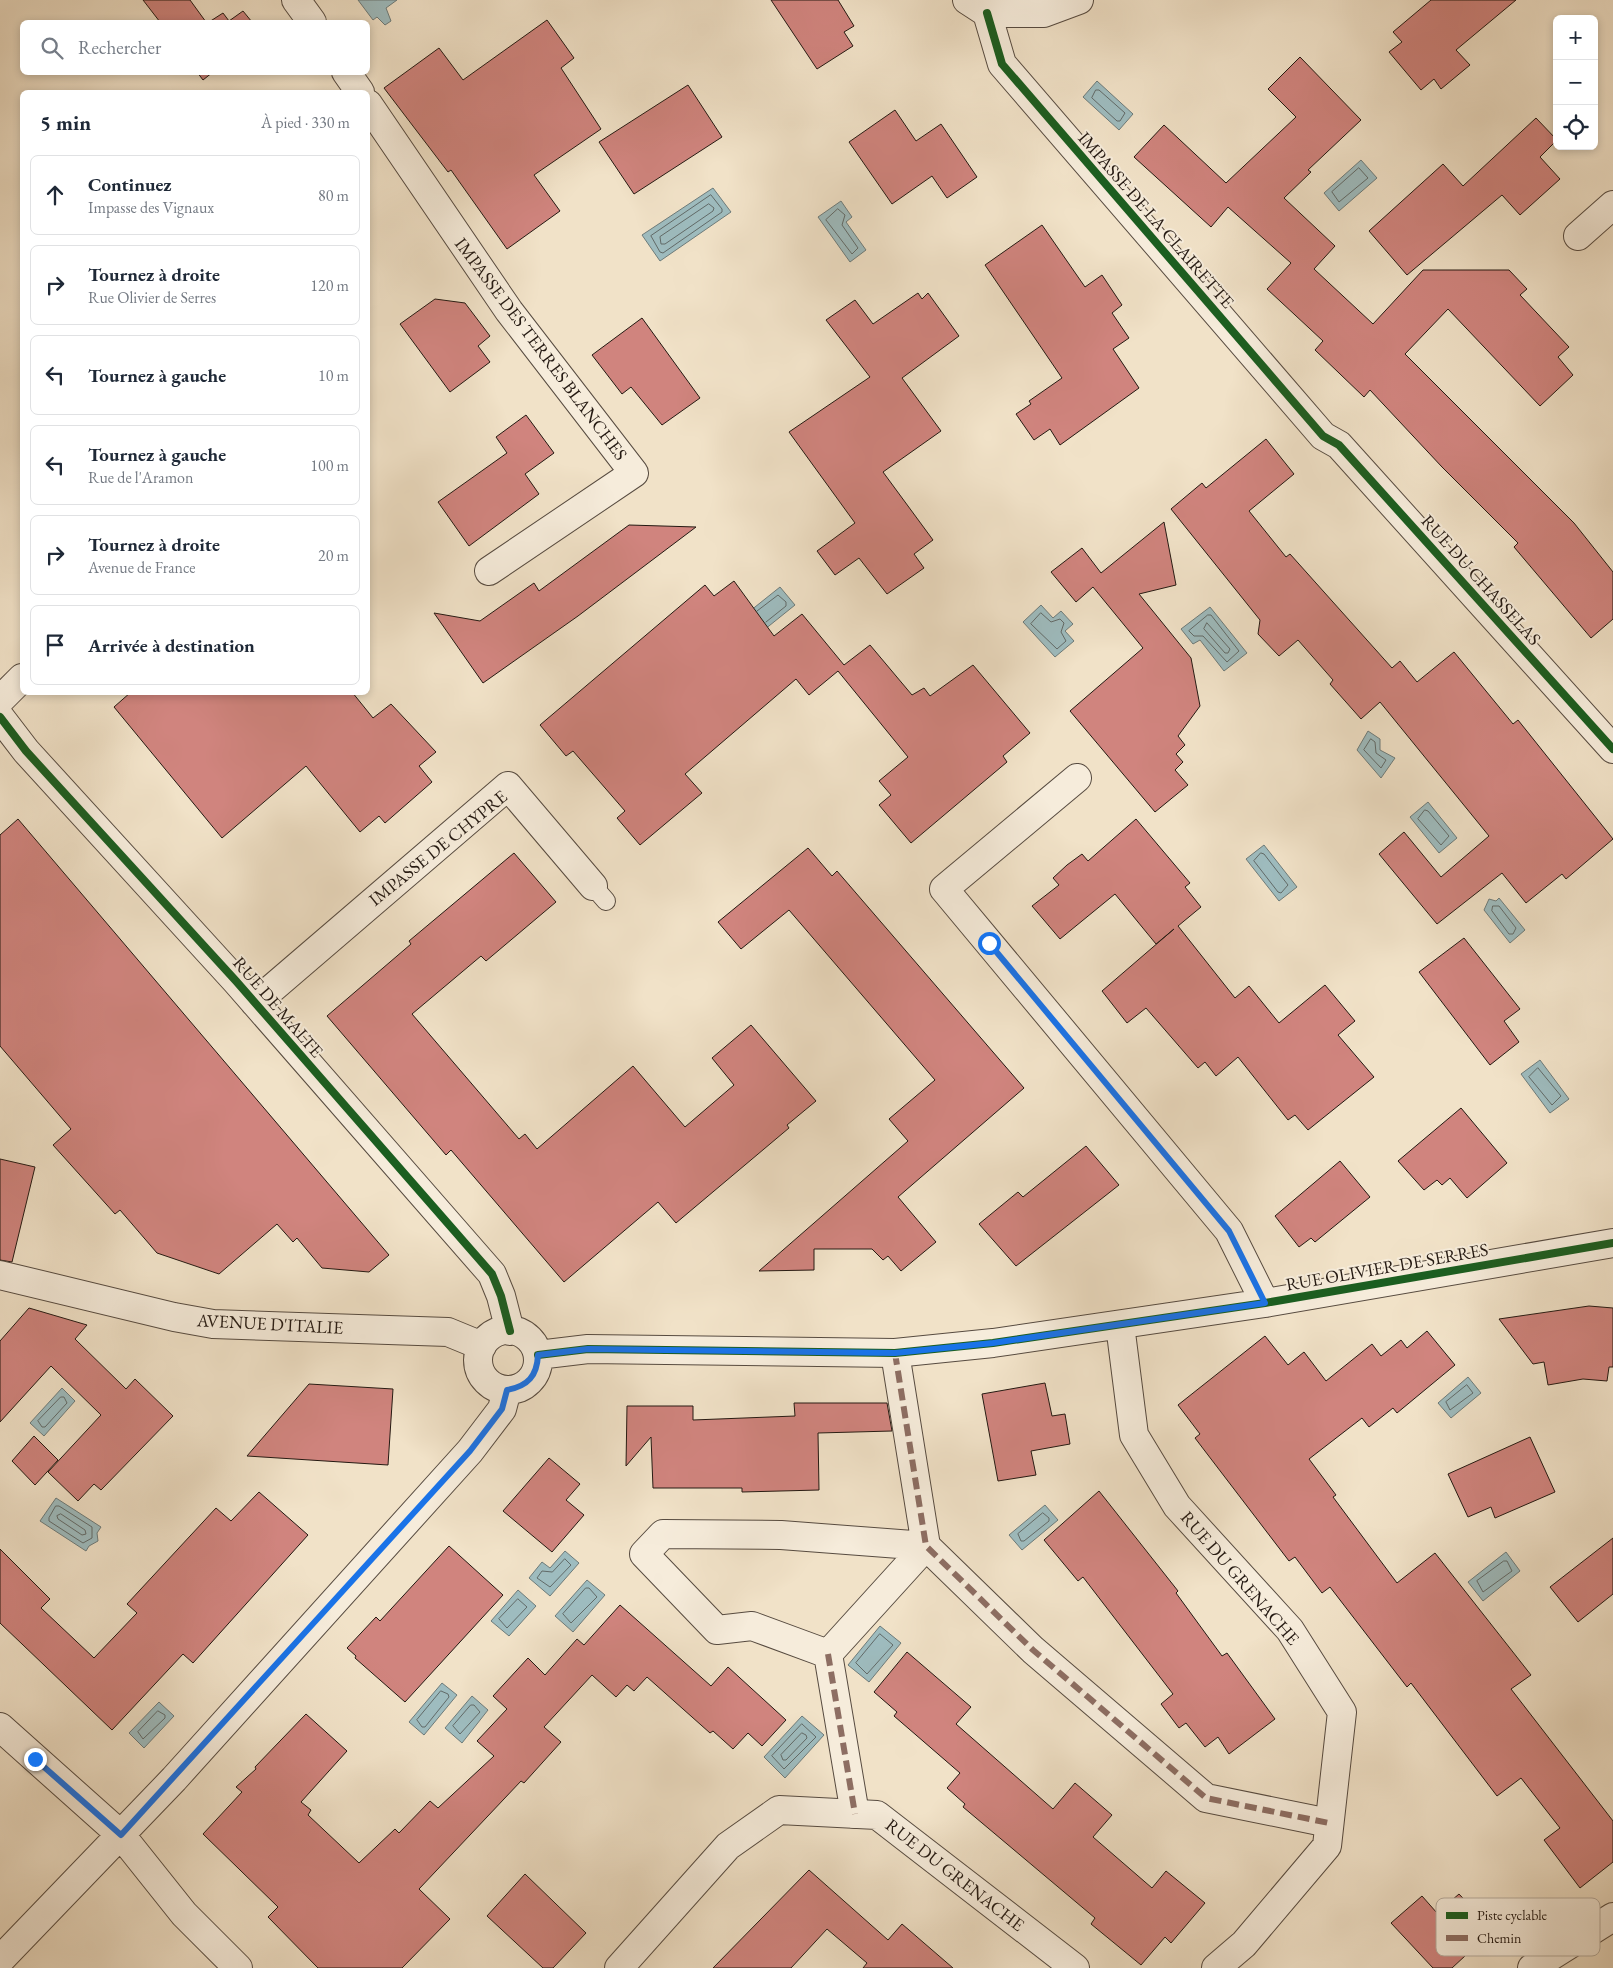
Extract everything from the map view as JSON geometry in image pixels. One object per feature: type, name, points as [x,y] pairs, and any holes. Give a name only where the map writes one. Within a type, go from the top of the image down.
[{"type":"street","points":[[296,0],[311,20]]},
{"type":"street","points":[[977,7],[1044,13],[1079,0]]},
{"type":"street","name":"IMPASSE DE LA CLAIRETTE","points":[[977,7],[1002,64],[1323,436]]},
{"type":"street","points":[[348,75],[359,90]]},
{"type":"street","name":"IMPASSE DES TERRES BLANCHES","points":[[370,107],[509,310],[634,473],[489,572]]},
{"type":"street","points":[[1578,236],[1613,205]]},
{"type":"street","name":"RUE DU CHASSELAS","points":[[1323,436],[1339,445],[1613,749]]},
{"type":"street","points":[[0,700],[20,680]]},
{"type":"street","name":"RUE DE MALTE","points":[[0,717],[26,751],[254,1003],[492,1274],[502,1296],[510,1330]]},
{"type":"street","points":[[1077,778],[944,889],[1229,1231],[1265,1303]]},
{"type":"street","name":"IMPASSE DE CHYPRE","points":[[254,1003],[508,786],[600,894]]},
{"type":"street","name":"RUE OLIVIER DE SERRES","points":[[538,1355],[588,1349],[895,1353],[993,1343],[1265,1303],[1613,1243]]},
{"type":"street","name":"AVENUE D'ITALIE","points":[[0,1275],[174,1317],[213,1324],[448,1332],[482,1346]]},
{"type":"street","name":"RUE DU GRENACHE","points":[[1120,1325],[1134,1435],[1177,1506],[1290,1630],[1342,1712],[1327,1846],[1244,1944],[1216,1968]]},
{"type":"street","points":[[510,1330],[523,1334],[533,1342],[538,1355],[538,1368],[531,1380],[520,1387],[507,1390],[496,1387],[486,1380],[480,1370],[478,1358],[482,1346],[494,1335],[510,1330]]},
{"type":"street","points":[[895,1353],[926,1546],[1033,1650],[1206,1798],[1329,1823]]},
{"type":"street","points":[[0,1960],[121,1835],[470,1451],[502,1409],[507,1390]]},
{"type":"street","points":[[828,1654],[752,1626],[717,1630],[644,1554],[663,1534],[781,1535],[926,1546]]},
{"type":"street","points":[[828,1654],[926,1546]]},
{"type":"street","points":[[828,1654],[855,1814]]},
{"type":"street","points":[[0,1727],[121,1835],[184,1914],[238,1968]]},
{"type":"street","name":"RUE DU GRENACHE","points":[[619,1968],[728,1846],[779,1810],[877,1815],[1075,1968]]},
{"type":"street","points":[[1600,1925],[1613,1917]]},
{"type":"street","points":[[1532,1968],[1551,1956]]},
{"type":"water","points":[[358,0],[397,0],[386,8],[391,21],[385,25],[377,17],[373,20]]},
{"type":"water","points":[[1097,81],[1133,114],[1119,130],[1083,97]]},
{"type":"water","points":[[1361,160],[1377,178],[1339,211],[1324,193]]},
{"type":"water","points":[[713,188],[731,212],[660,261],[642,235]]},
{"type":"water","points":[[841,201],[852,217],[846,222],[866,250],[850,262],[818,217]]},
{"type":"water","points":[[780,587],[795,605],[759,634],[745,615]]},
{"type":"water","points":[[1041,605],[1053,618],[1061,611],[1073,624],[1065,631],[1074,641],[1055,657],[1023,622]]},
{"type":"water","points":[[1210,607],[1247,653],[1224,671],[1200,640],[1193,644],[1181,629]]},
{"type":"water","points":[[1368,731],[1380,739],[1380,750],[1395,758],[1381,778],[1357,750]]},
{"type":"water","points":[[1428,802],[1457,838],[1439,853],[1410,817]]},
{"type":"water","points":[[1264,845],[1297,887],[1279,901],[1246,859]]},
{"type":"water","points":[[1499,898],[1525,930],[1510,943],[1484,910],[1489,899],[1496,901]]},
{"type":"water","points":[[1540,1060],[1569,1099],[1550,1113],[1521,1074]]},
{"type":"water","points":[[1468,1377],[1481,1393],[1451,1418],[1438,1403]]},
{"type":"water","points":[[62,1388],[75,1401],[44,1436],[30,1423]]},
{"type":"water","points":[[56,1498],[101,1527],[97,1533],[98,1541],[89,1546],[86,1551],[40,1521]]},
{"type":"water","points":[[1045,1505],[1058,1520],[1022,1550],[1009,1535]]},
{"type":"water","points":[[565,1551],[579,1563],[550,1596],[529,1578],[542,1562],[550,1568]]},
{"type":"water","points":[[1506,1552],[1520,1571],[1483,1601],[1468,1582]]},
{"type":"water","points":[[587,1580],[605,1595],[573,1632],[555,1616]]},
{"type":"water","points":[[518,1590],[536,1606],[509,1636],[491,1621]]},
{"type":"water","points":[[880,1626],[901,1643],[869,1682],[848,1665]]},
{"type":"water","points":[[442,1683],[457,1695],[424,1735],[409,1722]]},
{"type":"water","points":[[472,1696],[488,1710],[462,1743],[445,1728]]},
{"type":"water","points":[[159,1702],[174,1716],[144,1748],[129,1733]]},
{"type":"water","points":[[802,1716],[824,1735],[785,1778],[764,1757]]},
{"type":"building","points":[[143,0],[190,0],[205,20],[158,20]]},
{"type":"building","points":[[771,0],[838,0],[854,26],[844,32],[853,46],[817,69]]},
{"type":"building","points":[[1431,0],[1516,0],[1456,50],[1470,65],[1441,89],[1434,79],[1421,90],[1389,52],[1402,42],[1393,32]]},
{"type":"building","points":[[243,11],[250,20],[230,20]]},
{"type":"building","points":[[223,13],[228,20],[212,20]]},
{"type":"building","points":[[547,20],[574,58],[561,68],[601,129],[534,175],[560,211],[507,249],[451,170],[448,172],[384,88],[439,48],[463,80]]},
{"type":"building","points":[[1300,57],[1361,120],[1308,170],[1311,172],[1284,198],[1335,246],[1314,269],[1373,324],[1423,270],[1509,270],[1527,289],[1520,295],[1569,347],[1558,357],[1573,375],[1540,406],[1448,309],[1405,354],[1574,523],[1613,572],[1613,619],[1591,638],[1514,547],[1518,543],[1442,467],[1370,390],[1364,397],[1315,350],[1323,341],[1267,289],[1291,263],[1228,207],[1211,227],[1134,157],[1164,125],[1226,183],[1296,117],[1268,89]]},
{"type":"building","points":[[199,75],[209,75],[203,80]]},
{"type":"building","points":[[688,85],[722,137],[634,194],[599,142]]},
{"type":"building","points":[[895,110],[916,141],[941,124],[977,177],[947,198],[932,176],[892,204],[849,142]]},
{"type":"building","points":[[1536,118],[1553,136],[1553,144],[1540,157],[1560,179],[1520,215],[1502,195],[1407,275],[1369,231],[1443,164],[1463,186]]},
{"type":"building","points":[[1042,225],[1085,287],[1102,275],[1122,305],[1112,313],[1129,338],[1113,349],[1139,388],[1060,445],[1050,429],[1034,440],[1016,414],[1031,404],[1029,401],[1062,378],[985,265]]},
{"type":"building","points":[[918,293],[922,299],[928,293],[959,336],[902,378],[941,431],[883,472],[933,540],[914,554],[924,568],[887,594],[859,558],[835,575],[817,551],[855,523],[789,432],[870,377],[826,320],[855,300],[873,324]]},
{"type":"building","points":[[435,299],[465,303],[490,336],[478,346],[490,362],[450,392],[400,324]]},
{"type":"building","points":[[642,318],[700,398],[662,425],[631,387],[622,394],[592,355]]},
{"type":"building","points":[[526,415],[554,453],[525,474],[539,494],[469,546],[438,502],[507,453],[496,437]]},
{"type":"building","points":[[1266,439],[1294,474],[1249,511],[1286,557],[1290,554],[1392,668],[1400,661],[1417,682],[1454,652],[1513,724],[1518,720],[1613,839],[1566,879],[1562,874],[1526,903],[1502,873],[1437,924],[1379,854],[1404,832],[1441,877],[1489,836],[1380,702],[1361,719],[1330,684],[1333,680],[1298,640],[1279,656],[1258,634],[1260,620],[1171,509],[1202,483],[1206,488]]},
{"type":"building","points":[[1164,522],[1176,585],[1139,594],[1191,658],[1200,706],[1178,736],[1185,745],[1176,754],[1183,762],[1175,770],[1188,785],[1155,812],[1070,711],[1143,648],[1093,587],[1076,602],[1051,572],[1082,548],[1101,573]]},
{"type":"building","points":[[629,525],[696,527],[578,616],[483,683],[434,613],[480,621],[534,583],[539,591]]},
{"type":"building","points":[[734,581],[774,636],[802,614],[844,665],[870,645],[912,695],[924,688],[930,696],[973,665],[1030,733],[1003,756],[1007,762],[911,843],[879,805],[891,795],[879,781],[908,757],[838,671],[809,695],[796,679],[685,774],[702,793],[640,845],[617,818],[625,811],[573,751],[566,756],[540,725],[705,585],[714,596]]},
{"type":"building","points":[[128,695],[354,695],[373,718],[391,704],[436,752],[419,766],[432,782],[385,823],[379,816],[360,832],[306,766],[222,838],[114,707]]},
{"type":"building","points":[[18,819],[389,1255],[369,1272],[322,1268],[297,1238],[293,1242],[277,1224],[219,1274],[157,1253],[120,1210],[115,1214],[53,1145],[71,1129],[0,1046],[0,835]]},
{"type":"building","points":[[1136,819],[1190,883],[1185,887],[1201,907],[1178,926],[1235,998],[1249,986],[1279,1023],[1325,985],[1355,1021],[1338,1035],[1374,1077],[1308,1130],[1295,1115],[1288,1120],[1238,1057],[1216,1076],[1205,1062],[1198,1068],[1146,1008],[1127,1023],[1102,991],[1174,929],[1156,944],[1115,894],[1060,939],[1032,906],[1059,885],[1053,878],[1067,865],[1082,854],[1088,861]]},
{"type":"building","points":[[808,848],[832,876],[837,871],[1024,1088],[898,1197],[936,1242],[901,1271],[888,1256],[883,1260],[872,1249],[814,1249],[814,1270],[759,1271],[908,1141],[889,1119],[935,1080],[789,910],[741,949],[718,922]]},
{"type":"building","points":[[514,853],[556,902],[486,961],[481,956],[412,1014],[519,1139],[525,1134],[537,1149],[633,1066],[685,1127],[734,1085],[712,1058],[751,1025],[816,1101],[787,1125],[789,1128],[676,1223],[658,1202],[564,1282],[451,1150],[446,1155],[327,1016],[411,944],[409,941]]},
{"type":"building","points":[[1464,938],[1520,1009],[1504,1021],[1519,1042],[1490,1065],[1419,972]]},
{"type":"building","points":[[1461,1108],[1507,1163],[1467,1198],[1450,1178],[1442,1185],[1437,1180],[1424,1190],[1398,1161]]},
{"type":"building","points":[[1086,1146],[1119,1185],[1016,1266],[979,1224],[1018,1192],[1023,1197]]},
{"type":"building","points":[[0,1159],[35,1167],[12,1262],[0,1260]]},
{"type":"building","points":[[1340,1161],[1370,1197],[1315,1242],[1311,1238],[1299,1247],[1275,1216]]},
{"type":"building","points":[[1589,1306],[1613,1308],[1613,1367],[1609,1367],[1607,1381],[1583,1379],[1548,1385],[1544,1362],[1533,1364],[1499,1319]]},
{"type":"building","points":[[29,1308],[87,1325],[75,1339],[126,1389],[135,1379],[173,1416],[101,1490],[94,1484],[78,1501],[48,1472],[101,1415],[51,1366],[0,1422],[0,1341]]},
{"type":"building","points":[[1427,1331],[1455,1365],[1397,1413],[1393,1408],[1369,1427],[1362,1418],[1309,1459],[1336,1495],[1333,1497],[1397,1583],[1435,1553],[1531,1675],[1511,1689],[1613,1821],[1613,1862],[1580,1888],[1544,1840],[1560,1828],[1521,1778],[1497,1796],[1411,1683],[1407,1687],[1330,1587],[1322,1593],[1295,1557],[1289,1561],[1195,1438],[1200,1434],[1178,1405],[1265,1336],[1288,1365],[1304,1352],[1326,1381],[1372,1344],[1381,1356],[1401,1340],[1407,1348]]},
{"type":"building","points":[[1045,1383],[1052,1416],[1065,1414],[1070,1444],[1031,1451],[1036,1475],[998,1481],[982,1394]]},
{"type":"building","points":[[309,1384],[393,1389],[388,1465],[247,1456]]},
{"type":"building","points":[[794,1403],[887,1403],[892,1431],[818,1433],[819,1490],[742,1492],[742,1488],[653,1488],[651,1437],[626,1466],[627,1406],[693,1406],[693,1420],[795,1416]]},
{"type":"building","points":[[34,1436],[58,1460],[35,1485],[12,1461]]},
{"type":"building","points":[[1530,1437],[1555,1492],[1495,1518],[1491,1507],[1468,1517],[1448,1474]]},
{"type":"building","points":[[549,1458],[580,1484],[566,1500],[584,1515],[552,1552],[503,1511]]},
{"type":"building","points":[[1099,1491],[1178,1591],[1176,1593],[1222,1656],[1227,1653],[1275,1719],[1229,1754],[1218,1737],[1205,1747],[1186,1723],[1179,1728],[1161,1704],[1173,1694],[1083,1577],[1078,1581],[1044,1540]]},
{"type":"building","points":[[259,1492],[308,1535],[193,1663],[183,1654],[112,1730],[0,1623],[0,1549],[50,1599],[41,1608],[94,1658],[137,1613],[127,1604],[216,1508],[231,1521]]},
{"type":"building","points":[[1613,1538],[1613,1594],[1578,1622],[1550,1587]]},
{"type":"building","points":[[449,1546],[503,1595],[405,1702],[355,1658],[356,1656],[347,1648],[376,1617],[380,1621]]},
{"type":"building","points":[[620,1605],[711,1686],[728,1667],[786,1720],[762,1746],[748,1733],[733,1749],[713,1731],[710,1733],[647,1677],[634,1691],[627,1685],[616,1697],[592,1675],[544,1727],[561,1742],[524,1783],[521,1781],[419,1889],[450,1919],[402,1968],[318,1968],[268,1917],[278,1907],[203,1834],[242,1792],[236,1787],[256,1769],[255,1767],[306,1714],[347,1751],[301,1802],[311,1810],[308,1815],[359,1863],[395,1829],[399,1833],[430,1801],[438,1808],[494,1756],[477,1741],[507,1709],[493,1696],[528,1658],[545,1675],[577,1639],[584,1645]]},
{"type":"building","points":[[907,1652],[971,1707],[956,1724],[1053,1809],[1075,1783],[1112,1815],[1093,1837],[1152,1888],[1166,1871],[1205,1903],[1171,1943],[1165,1937],[1141,1965],[1091,1924],[1095,1918],[963,1807],[965,1804],[947,1788],[960,1773],[894,1716],[897,1712],[874,1692]]},
{"type":"building","points":[[809,1870],[888,1940],[902,1924],[953,1968],[863,1968],[867,1963],[827,1929],[791,1968],[713,1968]]},
{"type":"building","points":[[525,1874],[586,1933],[553,1968],[543,1968],[487,1916]]},
{"type":"building","points":[[1459,1894],[1463,1898],[1454,1898]]},
{"type":"building","points":[[1422,1896],[1436,1912],[1436,1956],[1465,1956],[1452,1968],[1433,1968],[1391,1923]]},
{"type":"marked path","points":[[895,1353],[926,1546],[1033,1650],[1206,1798],[1329,1823]]},
{"type":"marked path","points":[[828,1654],[855,1814]]},
{"type":"cycle path","points":[[987,13],[1002,64],[1323,436],[1339,445],[1613,749]]},
{"type":"cycle path","points":[[0,717],[26,751],[236,981],[492,1274],[501,1296],[510,1331]]},
{"type":"cycle path","points":[[538,1355],[588,1349],[895,1353],[993,1343],[1265,1303],[1613,1243]]},
{"type":"route","points":[[35,1759],[121,1835],[174,1779],[470,1451],[502,1409],[507,1390],[520,1387],[531,1380],[538,1368],[538,1355],[588,1349],[895,1353],[993,1343],[1265,1303],[1229,1231],[989,943]]}]
